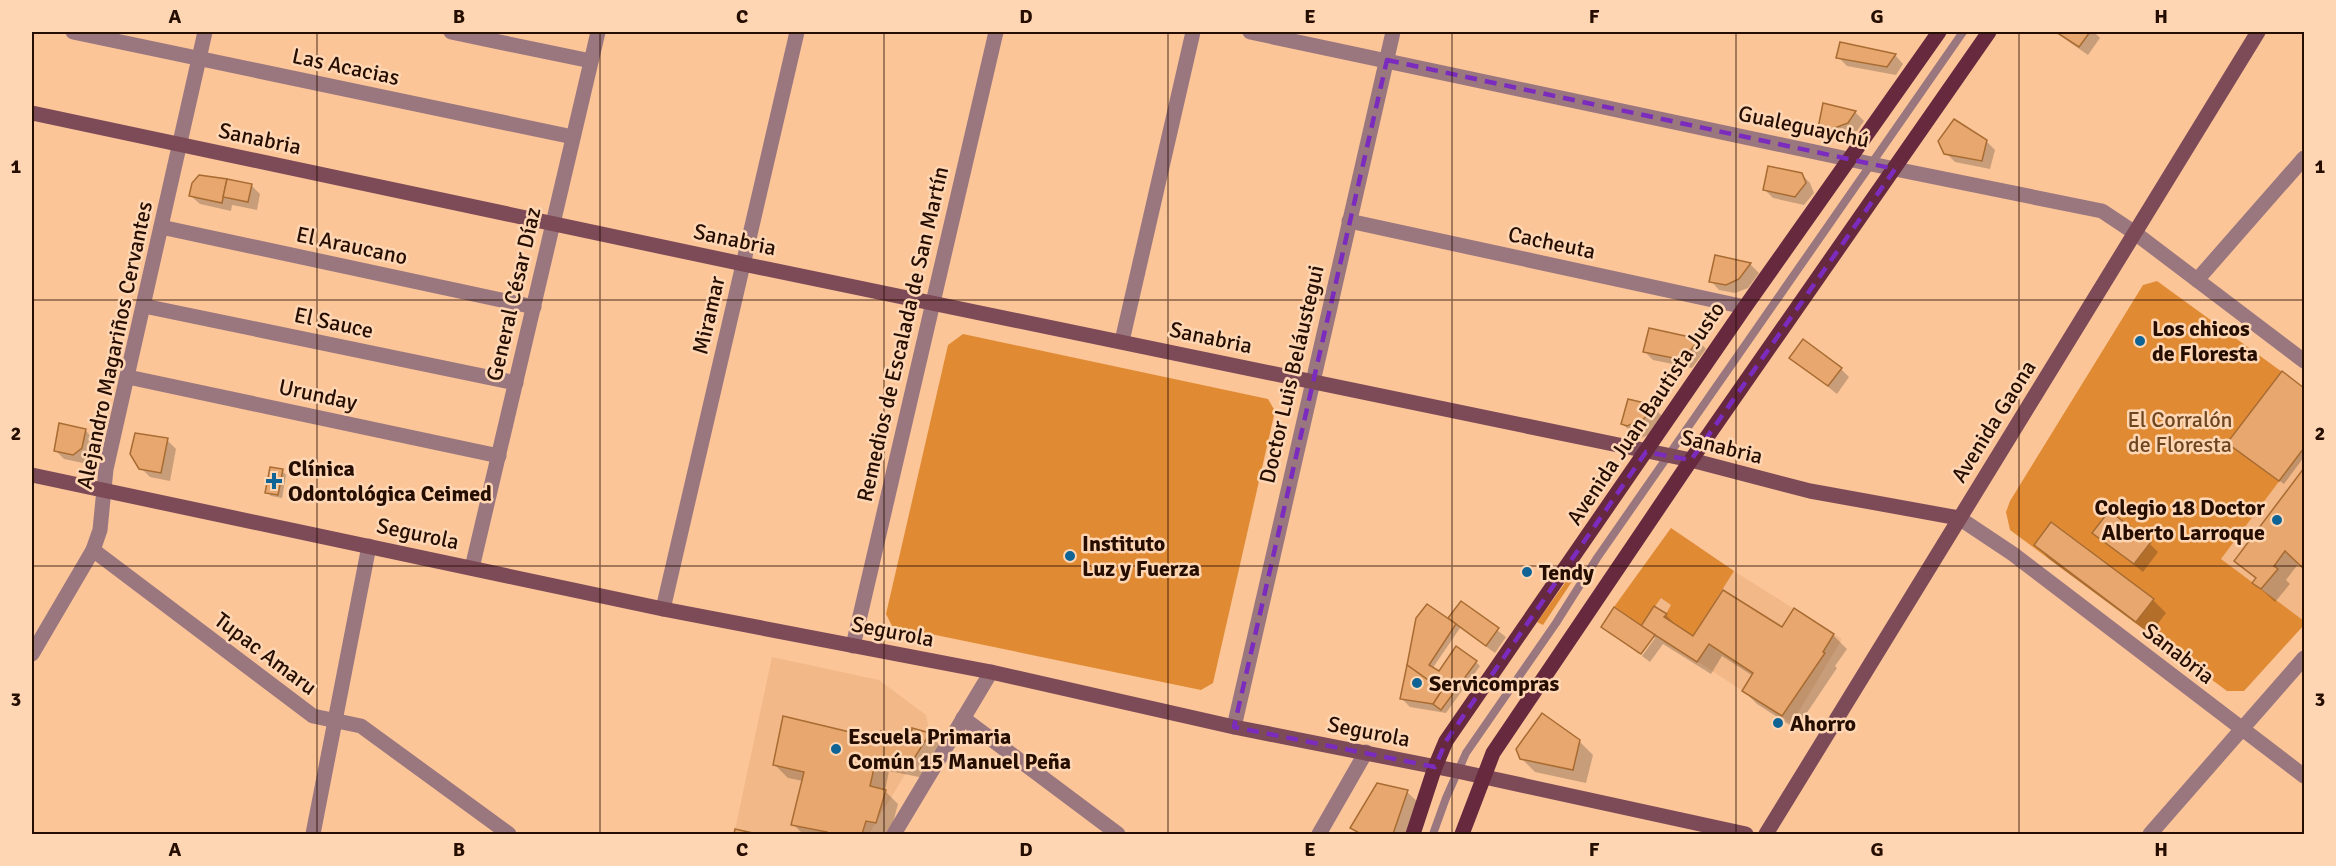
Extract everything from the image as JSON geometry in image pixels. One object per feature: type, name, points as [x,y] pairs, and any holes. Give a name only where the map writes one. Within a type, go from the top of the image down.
[{"type":"main road","name":"Avenida Juan Bautista Justo","points":[[1413,834],[1446,741],[1745,307],[1939,32]]},
{"type":"main road","points":[[1462,834],[1492,753],[1691,460],[1989,32]]},
{"type":"street","name":"Las Acacias","points":[[73,32],[573,137]]},
{"type":"street","name":"Alejandro Magariños Cervantes","points":[[32,654],[93,550],[100,530],[106,469],[205,32]]},
{"type":"street","points":[[451,32],[591,61]]},
{"type":"street","name":"General César Díaz","points":[[472,568],[598,32]]},
{"type":"street","name":"Miramar","points":[[663,609],[797,32]]},
{"type":"street","name":"Remedios de Escalada de San Martín","points":[[853,646],[996,32]]},
{"type":"street","points":[[1122,341],[1193,32]]},
{"type":"street","name":"Gualeguaychú","points":[[1250,32],[2102,211],[2135,233],[2304,361]]},
{"type":"street","name":"Doctor Luis Beláustegui","points":[[1234,727],[1393,32]]},
{"type":"street","name":"Avenida Gaona","points":[[1766,834],[2258,32]]},
{"type":"street","name":"Sanabria","points":[[32,112],[743,264],[1691,460],[1810,491],[1959,518],[2013,554],[2304,776]]},
{"type":"street","points":[[2197,280],[2304,158]]},
{"type":"street","name":"Cacheuta","points":[[1350,221],[1745,307]]},
{"type":"street","name":"El Araucano","points":[[161,227],[534,307]]},
{"type":"street","name":"El Sauce","points":[[144,306],[516,383]]},
{"type":"street","name":"Urunday","points":[[128,377],[499,456]]},
{"type":"street","name":"Segurola","points":[[32,475],[663,609],[991,672],[1234,727],[1457,771],[1746,834]]},
{"type":"street","points":[[313,834],[369,546]]},
{"type":"street","name":"Tupac Amaru","points":[[93,550],[313,716],[361,726],[509,834]]},
{"type":"street","points":[[2150,834],[2304,658]]},
{"type":"street","points":[[894,834],[991,672]]},
{"type":"street","points":[[963,718],[1118,834]]},
{"type":"street","points":[[1318,834],[1366,752]]},
{"type":"lane","points":[[1433,834],[1457,771],[1597,558],[1963,32]]},
{"type":"highlighted area","points":[[1387,60],[1895,169],[1691,460],[1646,452],[1446,741],[1435,767],[1234,727]]},
{"type":"shaded area","name":"Colegio 18 Doctor Alberto Larroque","points":[[2304,448],[2304,621],[2220,560]]},
{"type":"shaded area","points":[[1671,528],[1842,639],[1792,723],[1614,607]]},
{"type":"shaded area","name":"Escuela Primaria Común 15 Manuel Peña","points":[[772,657],[879,680],[926,715],[930,733],[869,834],[734,834]]},
{"type":"green space","name":"El Corralón de Floresta","points":[[2157,281],[2304,388],[2304,448],[2221,559],[2304,621],[2304,625],[2244,691],[2227,691],[2010,530],[2006,512],[2010,501],[2143,285]]},
{"type":"green space","name":"Instituto Luz y Fuerza","points":[[963,334],[1268,399],[1275,411],[1213,683],[1201,690],[892,626],[886,614],[948,345]]},
{"type":"green space","points":[[1671,528],[1734,571],[1693,636],[1664,617],[1671,605],[1661,598],[1641,626],[1614,607]]},
{"type":"green space","points":[[1578,565],[1581,568],[1543,625],[1537,622]]},
{"type":"building","points":[[2056,32],[2090,32],[2079,47]]},
{"type":"building","points":[[1840,42],[1896,54],[1887,67],[1836,58]]},
{"type":"building","points":[[1823,103],[1856,111],[1848,123],[1832,129],[1818,128]]},
{"type":"building","points":[[1954,119],[1987,140],[1982,161],[1944,154],[1938,141]]},
{"type":"building","points":[[1768,166],[1802,173],[1806,183],[1795,197],[1763,190]]},
{"type":"building","points":[[199,175],[227,179],[222,203],[189,196],[192,183]]},
{"type":"building","points":[[227,179],[252,184],[248,202],[223,197]]},
{"type":"building","points":[[1715,255],[1751,263],[1739,279],[1726,285],[1709,282]]},
{"type":"building","points":[[1649,328],[1699,339],[1683,360],[1643,352]]},
{"type":"building","points":[[1803,339],[1842,368],[1828,386],[1789,358]]},
{"type":"building","points":[[2282,371],[2304,388],[2304,448],[2279,481],[2227,443]]},
{"type":"building","points":[[1628,399],[1653,405],[1644,419],[1627,426],[1621,424]]},
{"type":"building","points":[[59,423],[86,429],[82,448],[73,455],[54,451]]},
{"type":"building","points":[[135,433],[168,438],[161,473],[139,469],[130,454]]},
{"type":"building","name":"Clínica Odontológica Ceimed","points":[[270,467],[283,469],[278,495],[265,493]]},
{"type":"building","points":[[2304,468],[2304,569],[2285,551],[2274,566],[2278,569],[2261,589],[2252,583],[2256,578],[2234,561]]},
{"type":"building","points":[[2109,511],[2151,542],[2134,564],[2092,533]]},
{"type":"building","points":[[2051,522],[2154,599],[2136,622],[2034,545]]},
{"type":"building","points":[[1723,590],[1782,627],[1794,608],[1834,634],[1823,652],[1825,653],[1782,716],[1742,691],[1753,673],[1709,644],[1697,662],[1641,626],[1654,606],[1667,614],[1664,617],[1693,636]]},
{"type":"building","points":[[1461,601],[1499,628],[1486,646],[1448,618]]},
{"type":"building","points":[[1427,604],[1456,624],[1429,665],[1439,671],[1456,646],[1477,661],[1441,710],[1433,704],[1442,690],[1407,665],[1416,618]]},
{"type":"building","points":[[1614,607],[1655,635],[1641,654],[1601,627]]},
{"type":"building","name":"Servicompras","points":[[1407,665],[1442,690],[1433,704],[1400,699]]},
{"type":"building","points":[[1542,713],[1580,740],[1573,770],[1520,759],[1516,749]]},
{"type":"building","points":[[783,716],[879,739],[881,731],[911,738],[912,728],[930,733],[910,765],[876,759],[870,786],[886,790],[876,823],[866,821],[862,834],[826,834],[827,832],[791,825],[804,772],[773,765]]},
{"type":"building","points":[[1377,783],[1408,790],[1393,834],[1361,834],[1350,828]]},
{"type":"building","points":[[735,829],[757,834],[734,834]]},
{"type":"place","name":"Los chicos de Floresta","points":[[2140,341]]},
{"type":"place","name":"Clínica Odontológica Ceimed","points":[[274,481]]},
{"type":"place","name":"Colegio 18 Doctor Alberto Larroque","points":[[2277,520]]},
{"type":"place","name":"Instituto Luz y Fuerza","points":[[1070,556]]},
{"type":"place","name":"Tendy","points":[[1527,572]]},
{"type":"place","name":"Servicompras","points":[[1417,683]]},
{"type":"place","name":"Ahorro","points":[[1778,723]]},
{"type":"place","name":"Escuela Primaria Común 15 Manuel Peña","points":[[836,749]]}]
